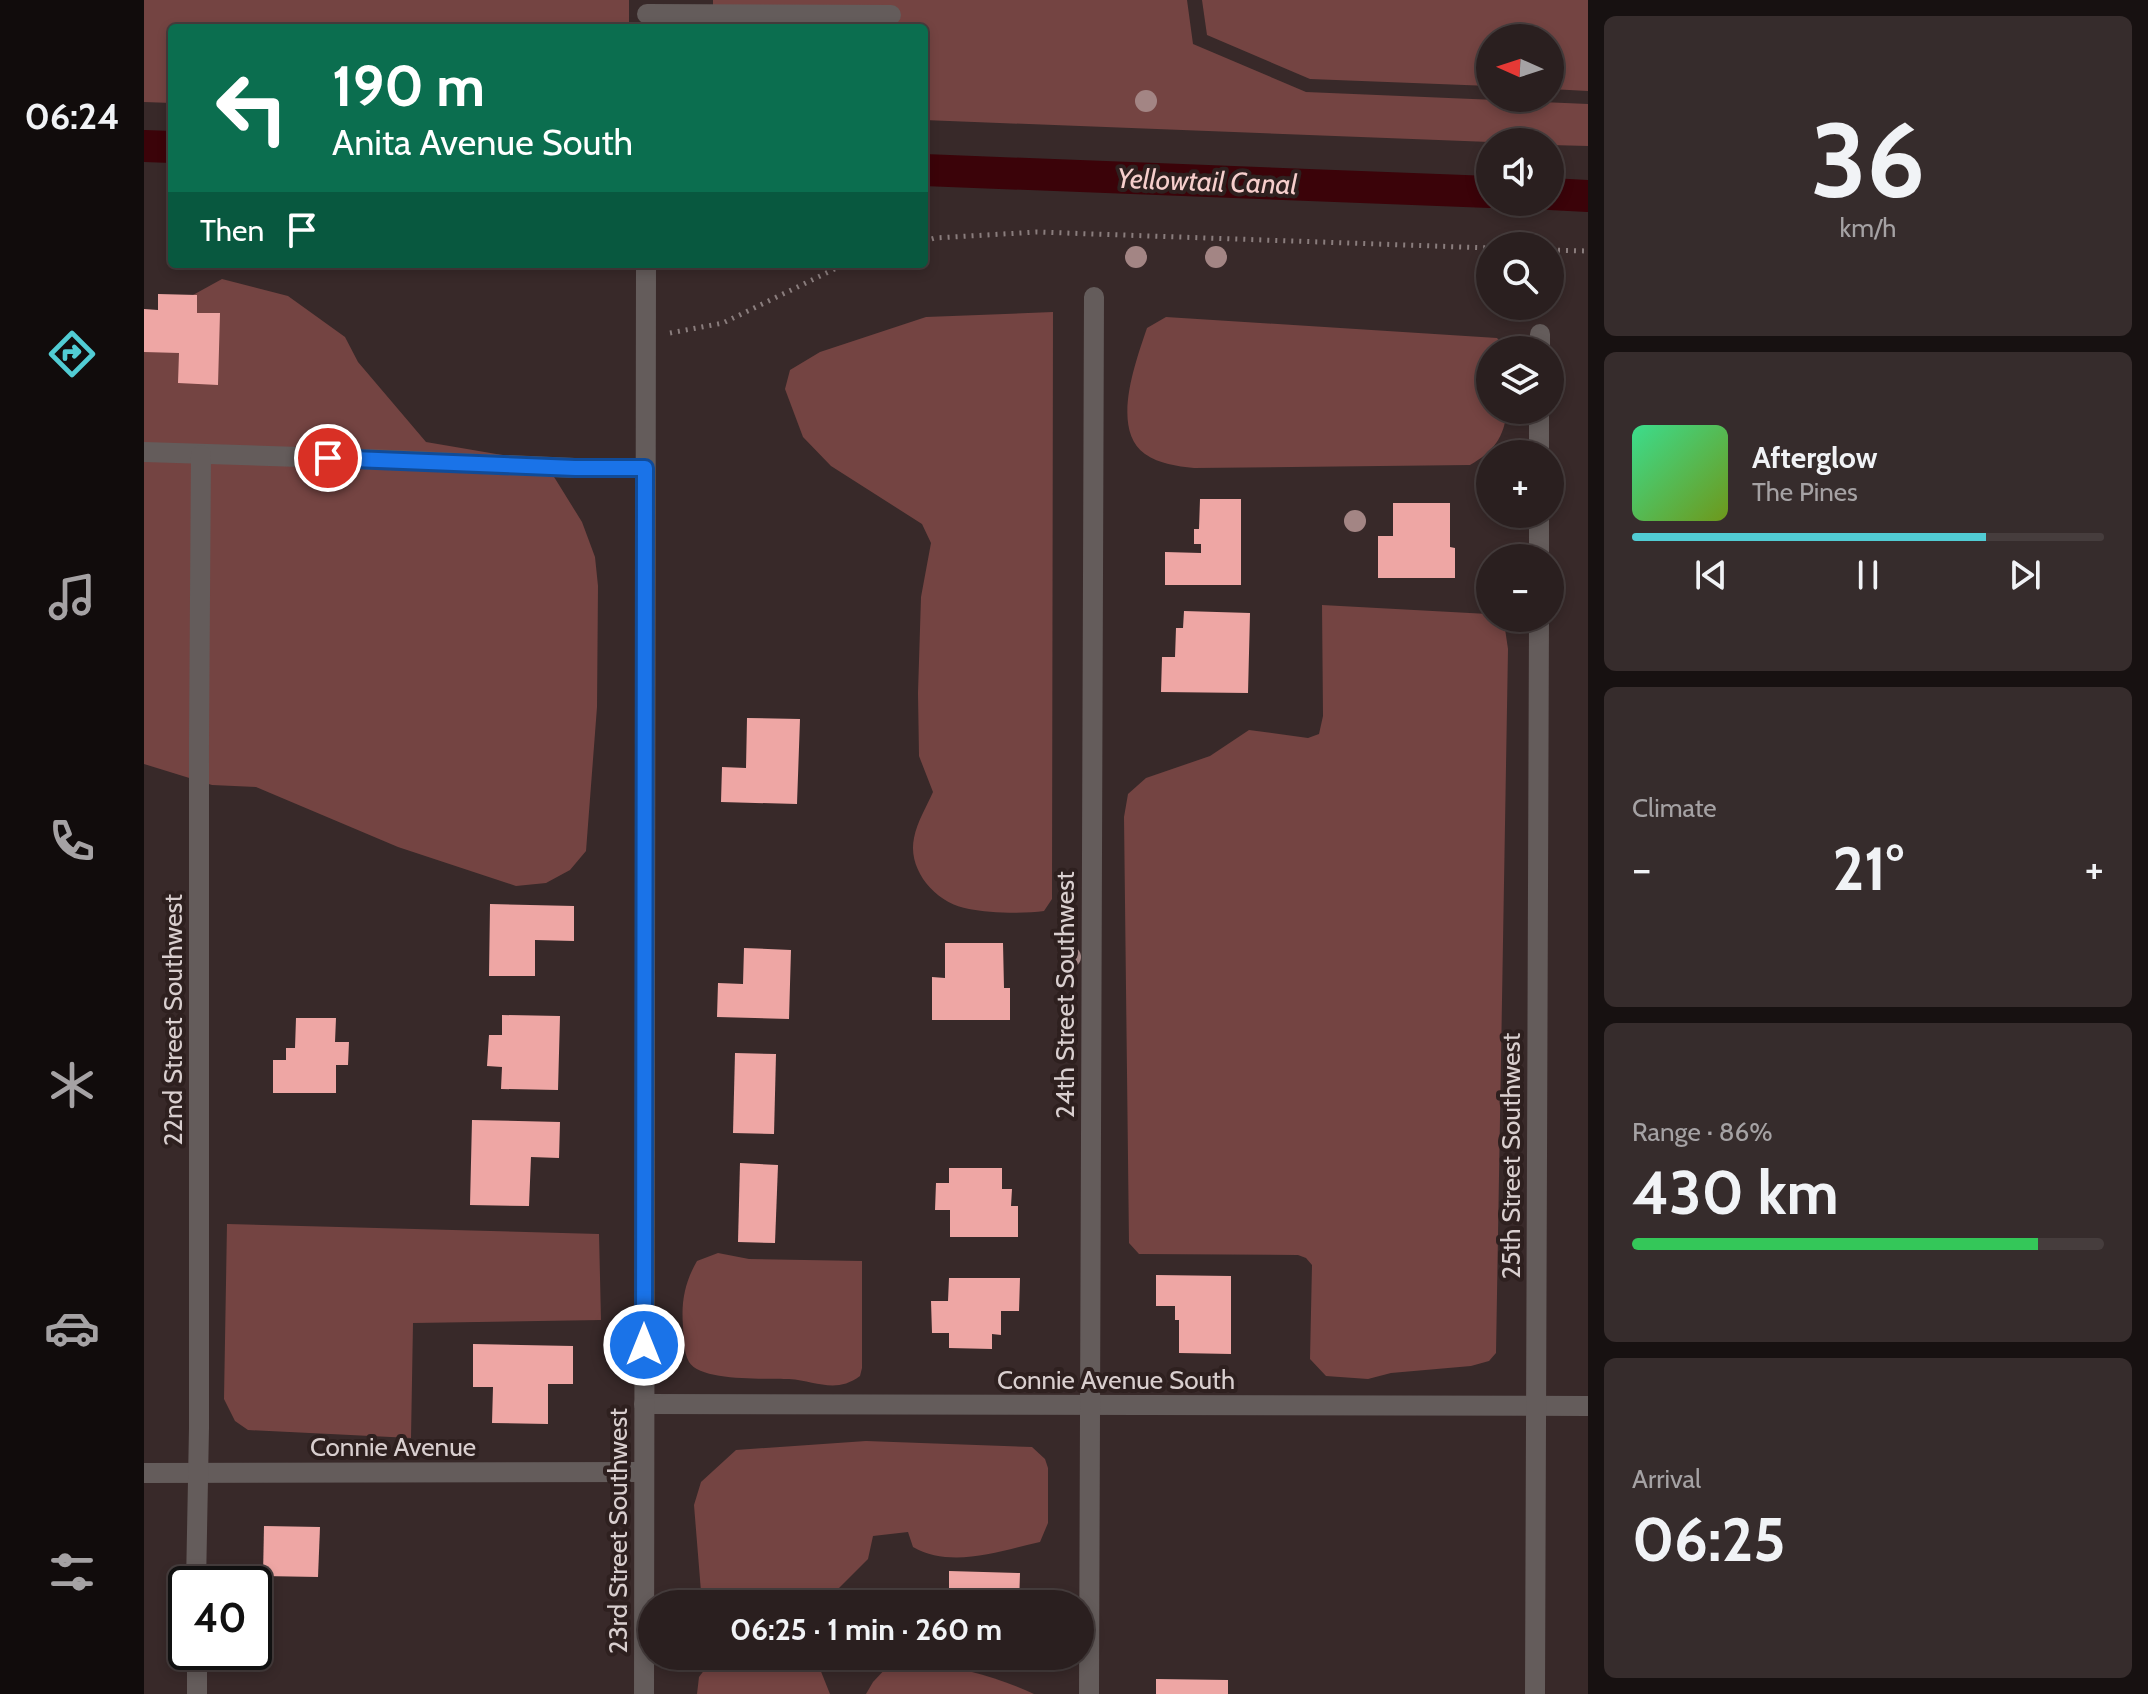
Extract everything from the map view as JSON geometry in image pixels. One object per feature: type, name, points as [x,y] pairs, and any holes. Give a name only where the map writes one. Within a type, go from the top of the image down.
[{"type":"street","points":[[647,14],[891,15]]},
{"type":"street","name":"23rd Street Southwest","points":[[644,1694],[646,268]]},
{"type":"street","name":"24th Street Southwest","points":[[1089,1694],[1094,297]]},
{"type":"street","points":[[144,452],[645,468]]},
{"type":"street","name":"22nd Street Southwest","points":[[196,1566],[201,455]]},
{"type":"street","name":"25th Street Southwest","points":[[1535,1694],[1539,632]]},
{"type":"street","name":"Connie Avenue South","points":[[644,1404],[1588,1406]]},
{"type":"street","name":"Connie Avenue","points":[[144,1473],[642,1472]]},
{"type":"street","points":[[197,1670],[197,1694]]},
{"type":"path","points":[[928,240],[1037,232],[1476,248]]},
{"type":"path","points":[[1564,250],[1588,251]]},
{"type":"path","points":[[645,338],[723,323],[837,268]]},
{"type":"shaded area","points":[[144,0],[629,0],[629,24],[168,24],[168,103],[144,102]]},
{"type":"shaded area","points":[[713,0],[1187,0],[1193,44],[1306,92],[1476,99],[1476,112],[1564,112],[1564,103],[1588,104],[1588,146],[1564,145],[1564,128],[1476,128],[1476,141],[928,120],[928,24],[713,24]]},
{"type":"shaded area","points":[[1202,0],[1588,0],[1588,91],[1564,90],[1564,24],[1476,24],[1476,85],[1310,79],[1207,35]]},
{"type":"shaded area","points":[[222,279],[288,296],[345,337],[358,362],[426,442],[508,456],[551,472],[582,522],[595,557],[598,586],[597,707],[586,851],[570,870],[546,883],[516,886],[398,847],[256,787],[212,785],[144,764],[144,322]]},
{"type":"shaded area","points":[[1053,312],[1052,899],[1044,911],[1017,913],[977,910],[957,906],[936,893],[920,874],[913,850],[917,826],[933,792],[919,756],[918,693],[921,597],[931,543],[922,524],[831,466],[803,437],[785,389],[790,370],[820,352],[926,317]]},
{"type":"shaded area","points":[[1166,317],[1476,337],[1476,424],[1504,424],[1503,428],[1497,440],[1476,440],[1476,461],[1470,465],[1194,468],[1162,462],[1145,454],[1135,443],[1127,412],[1132,376],[1147,328]]},
{"type":"shaded area","points":[[1322,605],[1476,613],[1476,632],[1505,632],[1508,649],[1496,1353],[1489,1361],[1471,1366],[1391,1373],[1368,1379],[1326,1376],[1310,1359],[1312,1265],[1306,1258],[1298,1255],[1139,1254],[1129,1243],[1124,817],[1128,794],[1146,778],[1210,756],[1249,730],[1308,738],[1319,734],[1323,716]]},
{"type":"shaded area","points":[[227,1224],[599,1234],[601,1320],[413,1323],[411,1438],[248,1430],[235,1421],[224,1399]]},
{"type":"shaded area","points":[[718,1253],[749,1259],[862,1261],[860,1376],[843,1384],[826,1385],[789,1379],[720,1376],[706,1373],[689,1362],[685,1349],[683,1300],[689,1276],[697,1261]]},
{"type":"shaded area","points":[[866,1441],[1032,1447],[1045,1459],[1048,1468],[1048,1523],[1040,1542],[976,1556],[944,1557],[928,1553],[913,1547],[908,1532],[873,1536],[868,1559],[837,1590],[701,1590],[694,1505],[701,1482],[736,1450]]},
{"type":"shaded area","points":[[704,1670],[820,1670],[830,1694],[697,1694],[699,1677]]},
{"type":"shaded area","points":[[884,1670],[961,1670],[1034,1694],[866,1694]]},
{"type":"building","points":[[158,294],[197,295],[197,313],[220,313],[218,385],[178,383],[179,353],[144,352],[144,309],[158,310]]},
{"type":"building","points":[[1200,499],[1241,499],[1241,585],[1165,585],[1165,552],[1201,553],[1201,544],[1194,544],[1194,529],[1199,529]]},
{"type":"building","points":[[1393,503],[1450,503],[1450,547],[1455,548],[1455,578],[1378,578],[1378,536],[1393,536]]},
{"type":"building","points":[[1184,611],[1250,613],[1248,693],[1161,692],[1162,657],[1175,657],[1176,628],[1183,628]]},
{"type":"building","points":[[747,718],[800,719],[797,804],[721,802],[722,767],[746,768]]},
{"type":"building","points":[[490,904],[574,906],[574,941],[535,940],[535,976],[489,976]]},
{"type":"building","points":[[945,943],[1003,943],[1004,988],[1010,988],[1010,1020],[932,1020],[932,977],[945,978]]},
{"type":"building","points":[[744,948],[791,950],[789,1019],[717,1017],[718,983],[743,984]]},
{"type":"building","points":[[502,1015],[560,1016],[558,1090],[501,1089],[502,1067],[487,1066],[489,1035],[502,1035]]},
{"type":"building","points":[[296,1018],[336,1018],[335,1042],[349,1042],[348,1065],[336,1065],[336,1093],[273,1093],[273,1060],[286,1060],[286,1048],[295,1048]]},
{"type":"building","points":[[735,1053],[776,1054],[774,1134],[733,1133]]},
{"type":"building","points":[[472,1120],[560,1122],[559,1158],[531,1157],[529,1206],[470,1205]]},
{"type":"building","points":[[740,1163],[778,1165],[775,1243],[738,1242]]},
{"type":"building","points":[[949,1168],[1002,1168],[1002,1189],[1012,1189],[1011,1206],[1018,1206],[1018,1237],[950,1237],[950,1210],[935,1210],[936,1183],[949,1183]]},
{"type":"building","points":[[1156,1275],[1231,1276],[1231,1354],[1179,1353],[1179,1320],[1175,1320],[1175,1306],[1156,1306]]},
{"type":"building","points":[[949,1278],[1020,1278],[1019,1311],[1001,1311],[1001,1335],[992,1334],[992,1349],[949,1348],[949,1333],[932,1333],[931,1301],[948,1301]]},
{"type":"building","points":[[473,1344],[573,1346],[573,1384],[548,1384],[548,1424],[492,1423],[493,1387],[473,1387]]},
{"type":"building","points":[[264,1526],[320,1527],[318,1577],[272,1576],[272,1566],[263,1566]]},
{"type":"building","points":[[949,1571],[1020,1573],[1019,1590],[949,1590]]},
{"type":"building","points":[[1156,1679],[1228,1680],[1228,1694],[1156,1694]]},
{"type":"waterway","name":"Yellowtail Canal","points":[[144,146],[168,147]]},
{"type":"waterway","name":"Yellowtail Canal","points":[[928,170],[1476,191]]},
{"type":"waterway","name":"Yellowtail Canal","points":[[1564,195],[1588,196]]},
{"type":"route","points":[[328,458],[645,468],[644,1345]]}]
